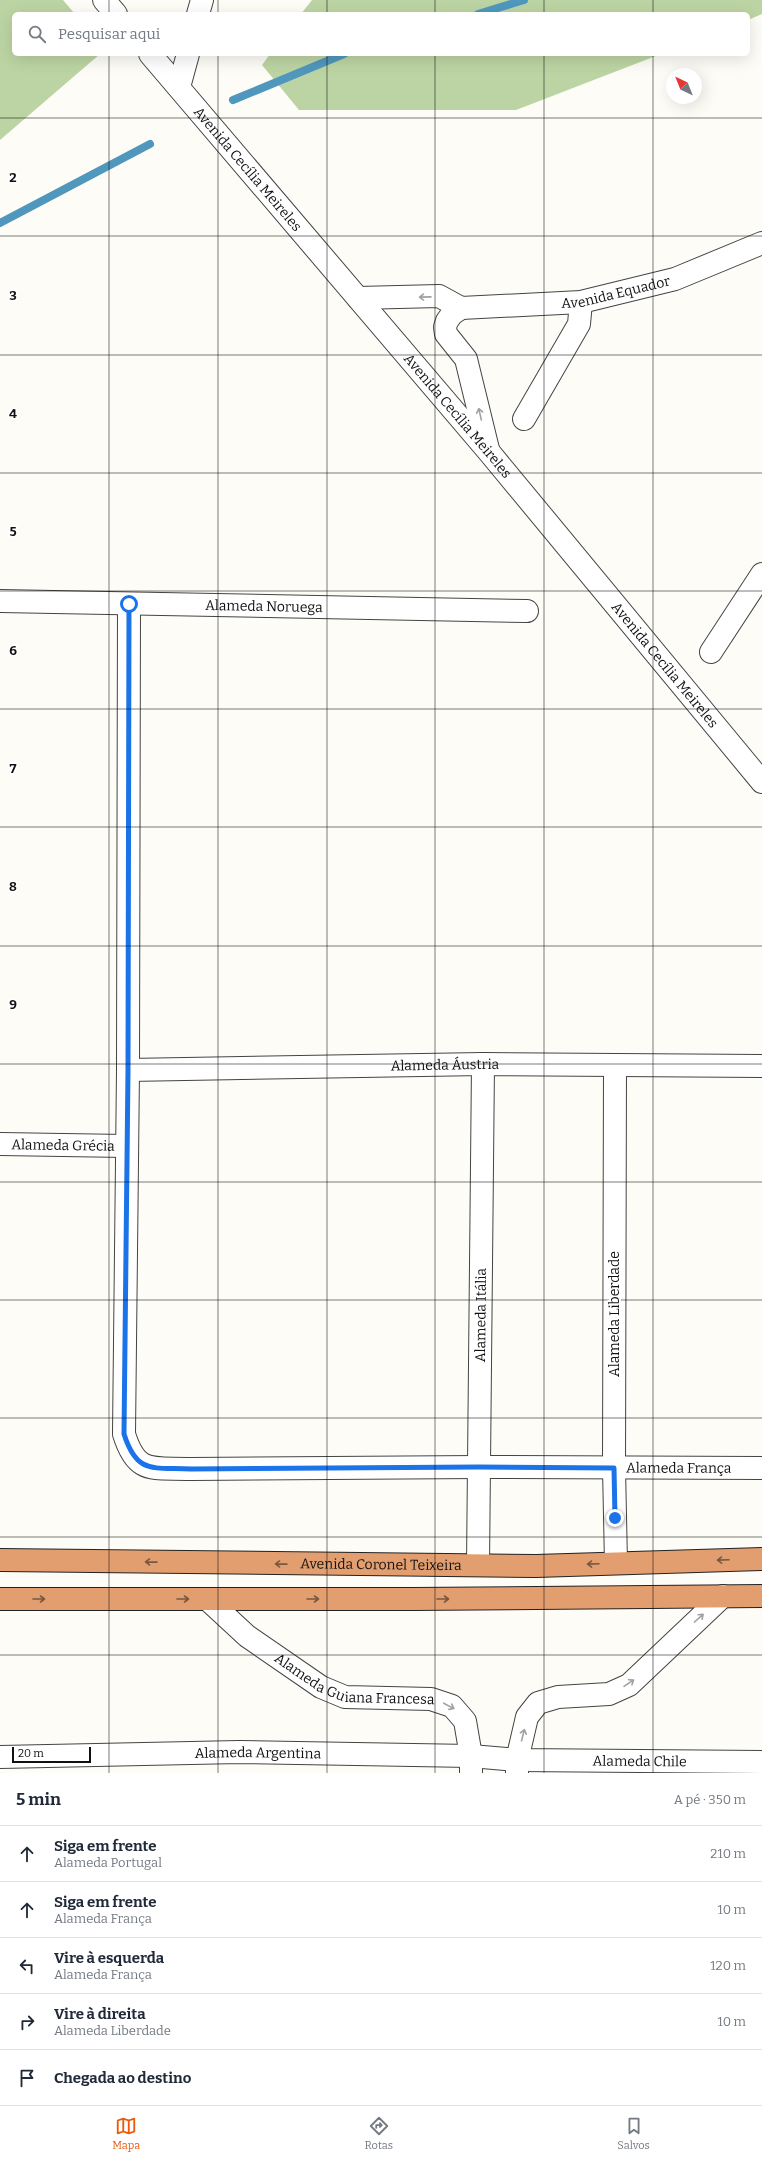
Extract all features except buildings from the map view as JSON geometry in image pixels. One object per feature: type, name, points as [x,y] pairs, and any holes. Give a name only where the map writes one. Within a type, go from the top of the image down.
[{"type":"highway","name":"Avenida Coronel Teixeira","points":[[0,1560],[536,1566],[762,1559]]},
{"type":"highway","points":[[0,1599],[762,1596]]},
{"type":"street","points":[[104,0],[114,12]]},
{"type":"street","points":[[199,12],[202,0]]},
{"type":"street","name":"Avenida Cecília Meireles","points":[[152,56],[489,452],[762,782]]},
{"type":"street","points":[[179,88],[187,56]]},
{"type":"street","name":"Avenida Equador","points":[[461,308],[581,302],[675,279],[762,243]]},
{"type":"street","points":[[358,298],[439,296],[461,308],[452,314],[445,327],[446,334],[466,359],[489,452]]},
{"type":"street","points":[[524,419],[579,324],[581,302]]},
{"type":"street","points":[[711,652],[762,574]]},
{"type":"street","name":"Alameda Noruega","points":[[0,601],[527,611]]},
{"type":"street","name":"Alameda França","points":[[129,604],[128,1070],[124,1434],[128,1448],[134,1459],[146,1466],[191,1469],[479,1467],[762,1468]]},
{"type":"street","name":"Alameda Áustria","points":[[128,1070],[483,1064],[762,1066]]},
{"type":"street","name":"Alameda Itália","points":[[478,1565],[483,1064]]},
{"type":"street","name":"Alameda Liberdade","points":[[615,1066],[614,1468],[616,1563]]},
{"type":"street","name":"Alameda Grécia","points":[[0,1144],[126,1146]]},
{"type":"street","points":[[517,1766],[527,1717],[538,1703],[558,1697],[610,1694],[629,1685],[723,1596]]},
{"type":"street","name":"Alameda Guiana Francesa","points":[[207,1599],[247,1636],[321,1687],[346,1697],[431,1700],[452,1706],[465,1721],[471,1765]]},
{"type":"street","name":"Alameda Argentina","points":[[0,1757],[239,1752],[471,1765],[517,1766]]},
{"type":"street","name":"Alameda Chile","points":[[517,1766],[762,1762]]},
{"type":"green space","points":[[0,0],[63,0],[73,12],[12,12],[12,56],[98,56],[0,140]]},
{"type":"green space","points":[[312,0],[762,0],[762,14],[750,19],[750,12],[303,12]]},
{"type":"green space","points":[[269,56],[656,56],[516,110],[299,110],[262,65]]},
{"type":"waterway","points":[[485,12],[524,0]]},
{"type":"waterway","points":[[233,100],[339,56]]},
{"type":"waterway","points":[[0,223],[150,144]]},
{"type":"route","points":[[129,604],[128,1070],[124,1434],[128,1448],[134,1459],[146,1466],[191,1469],[479,1467],[614,1468],[615,1518]]}]
